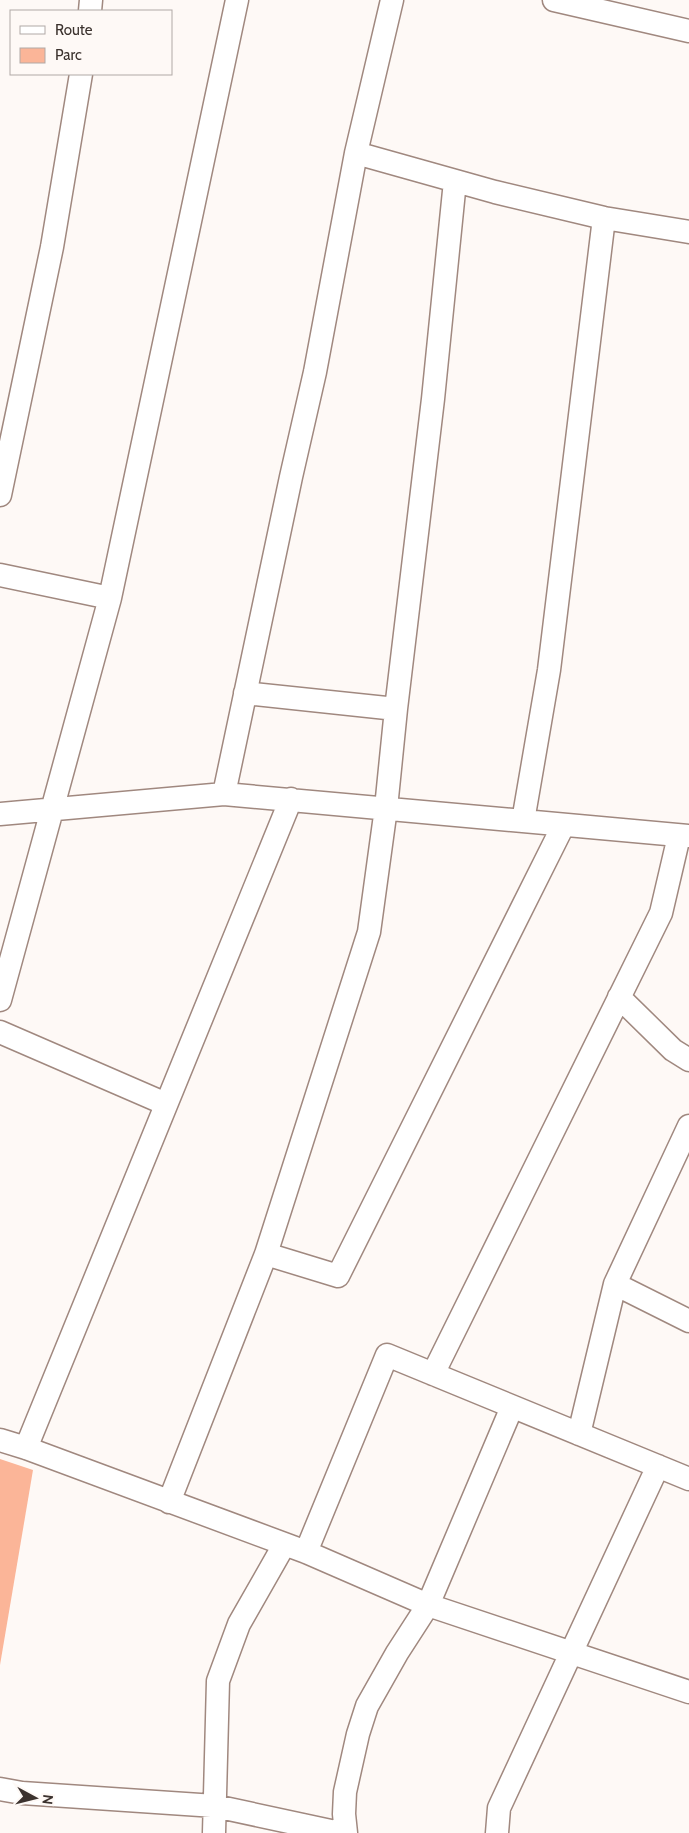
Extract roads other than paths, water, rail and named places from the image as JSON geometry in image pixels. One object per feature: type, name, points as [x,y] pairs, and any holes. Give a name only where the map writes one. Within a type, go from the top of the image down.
[{"type":"street","points":[[0,1000],[110,598],[236,0]]},
{"type":"street","points":[[224,794],[315,372],[356,153],[392,0]]},
{"type":"street","points":[[554,0],[689,31]]},
{"type":"street","points":[[0,494],[52,247],[81,75]]},
{"type":"street","points":[[356,153],[495,192],[604,218],[689,232]]},
{"type":"street","points":[[169,1502],[266,1254],[369,932],[386,808],[433,399],[455,181]]},
{"type":"street","points":[[523,821],[549,670],[604,218]]},
{"type":"street","points":[[0,575],[110,598]]},
{"type":"street","points":[[245,693],[396,709]]},
{"type":"street","points":[[0,814],[224,794],[684,836],[661,913],[433,1374]]},
{"type":"street","points":[[26,1448],[291,799]]},
{"type":"street","points":[[266,1254],[338,1276],[563,826]]},
{"type":"street","points":[[619,998],[673,1050],[689,1060]]},
{"type":"street","points":[[0,1032],[166,1104]]},
{"type":"street","points":[[579,1434],[615,1284],[689,1126]]},
{"type":"street","points":[[615,1284],[689,1321]]},
{"type":"street","points":[[306,1552],[387,1355],[689,1479]]},
{"type":"street","points":[[346,1833],[344,1814],[345,1792],[358,1734],[367,1706],[397,1653],[428,1605],[512,1407]]},
{"type":"street","points":[[0,1440],[26,1448],[284,1546],[306,1552],[428,1605],[689,1692]]},
{"type":"street","points":[[497,1833],[499,1808],[658,1466]]},
{"type":"street","points":[[214,1833],[218,1681],[239,1624],[284,1546]]},
{"type":"street","points":[[0,1789],[22,1793],[215,1806],[340,1833]]}]
